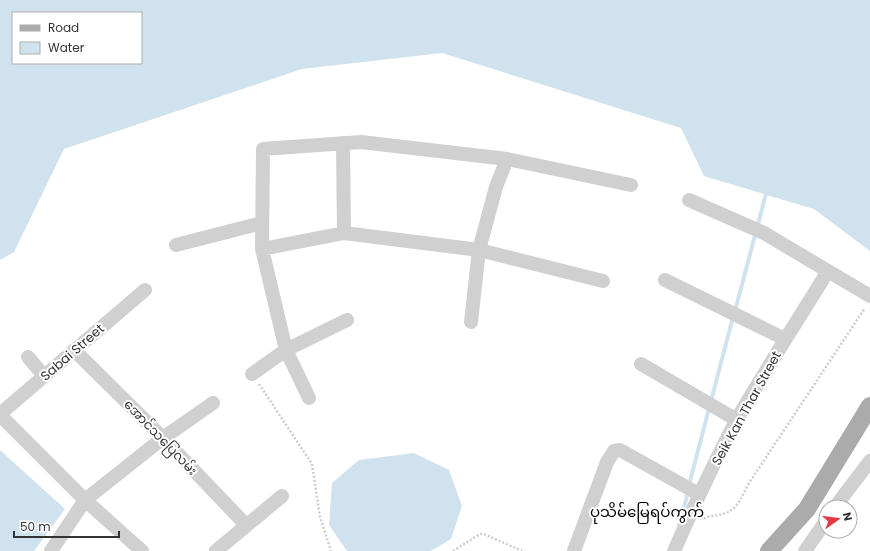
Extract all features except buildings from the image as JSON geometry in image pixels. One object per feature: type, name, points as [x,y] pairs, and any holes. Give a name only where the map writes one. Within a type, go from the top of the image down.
[{"type":"main road","points":[[770,551],[807,509],[870,406]]},
{"type":"street","points":[[309,398],[286,350],[262,248],[263,149],[361,142],[507,159],[631,185]]},
{"type":"street","points":[[343,143],[344,233]]},
{"type":"street","points":[[470,322],[479,250],[496,187],[507,159]]},
{"type":"street","points":[[689,200],[764,233],[828,271],[868,302]]},
{"type":"street","points":[[176,245],[262,223]]},
{"type":"street","points":[[262,248],[344,233],[479,250],[603,281]]},
{"type":"street","name":"Seik Kan Thar Street","points":[[674,551],[699,494],[737,420],[785,339],[828,271]]},
{"type":"street","points":[[665,280],[785,339]]},
{"type":"street","name":"Sabai Street","points":[[0,414],[145,290]]},
{"type":"street","points":[[252,374],[286,350],[347,320]]},
{"type":"street","name":"အောင်သပြေလမ်း","points":[[74,350],[163,438],[246,525]]},
{"type":"street","points":[[28,357],[44,376]]},
{"type":"street","points":[[641,364],[737,420]]},
{"type":"street","points":[[51,551],[85,500],[163,438],[213,403]]},
{"type":"street","points":[[0,414],[85,500],[142,551]]},
{"type":"street","points":[[574,551],[607,462],[614,451],[620,450],[699,494]]},
{"type":"street","points":[[841,499],[870,461]]},
{"type":"street","points":[[216,551],[282,496]]},
{"type":"street","points":[[805,551],[818,532]]},
{"type":"path","points":[[702,521],[706,517],[724,515],[735,509],[749,483],[868,302]]},
{"type":"path","points":[[252,374],[312,464],[320,517],[332,551]]},
{"type":"path","points":[[453,551],[480,534],[491,537],[522,551]]},
{"type":"water","points":[[0,0],[870,0],[870,251],[814,209],[704,176],[681,128],[442,53],[302,69],[64,149],[14,252],[0,260]]},
{"type":"water","points":[[0,450],[65,509],[34,551],[0,551]]},
{"type":"water","points":[[414,453],[449,470],[462,506],[451,539],[431,551],[347,551],[329,525],[332,483],[359,460]]},
{"type":"waterway","points":[[735,311],[767,190]]},
{"type":"waterway","points":[[689,485],[733,317]]},
{"type":"waterway","points":[[679,526],[688,492]]},
{"type":"district","name":"ပုသိမ်မြေရပ်ကွက်","points":[[647,512]]}]
